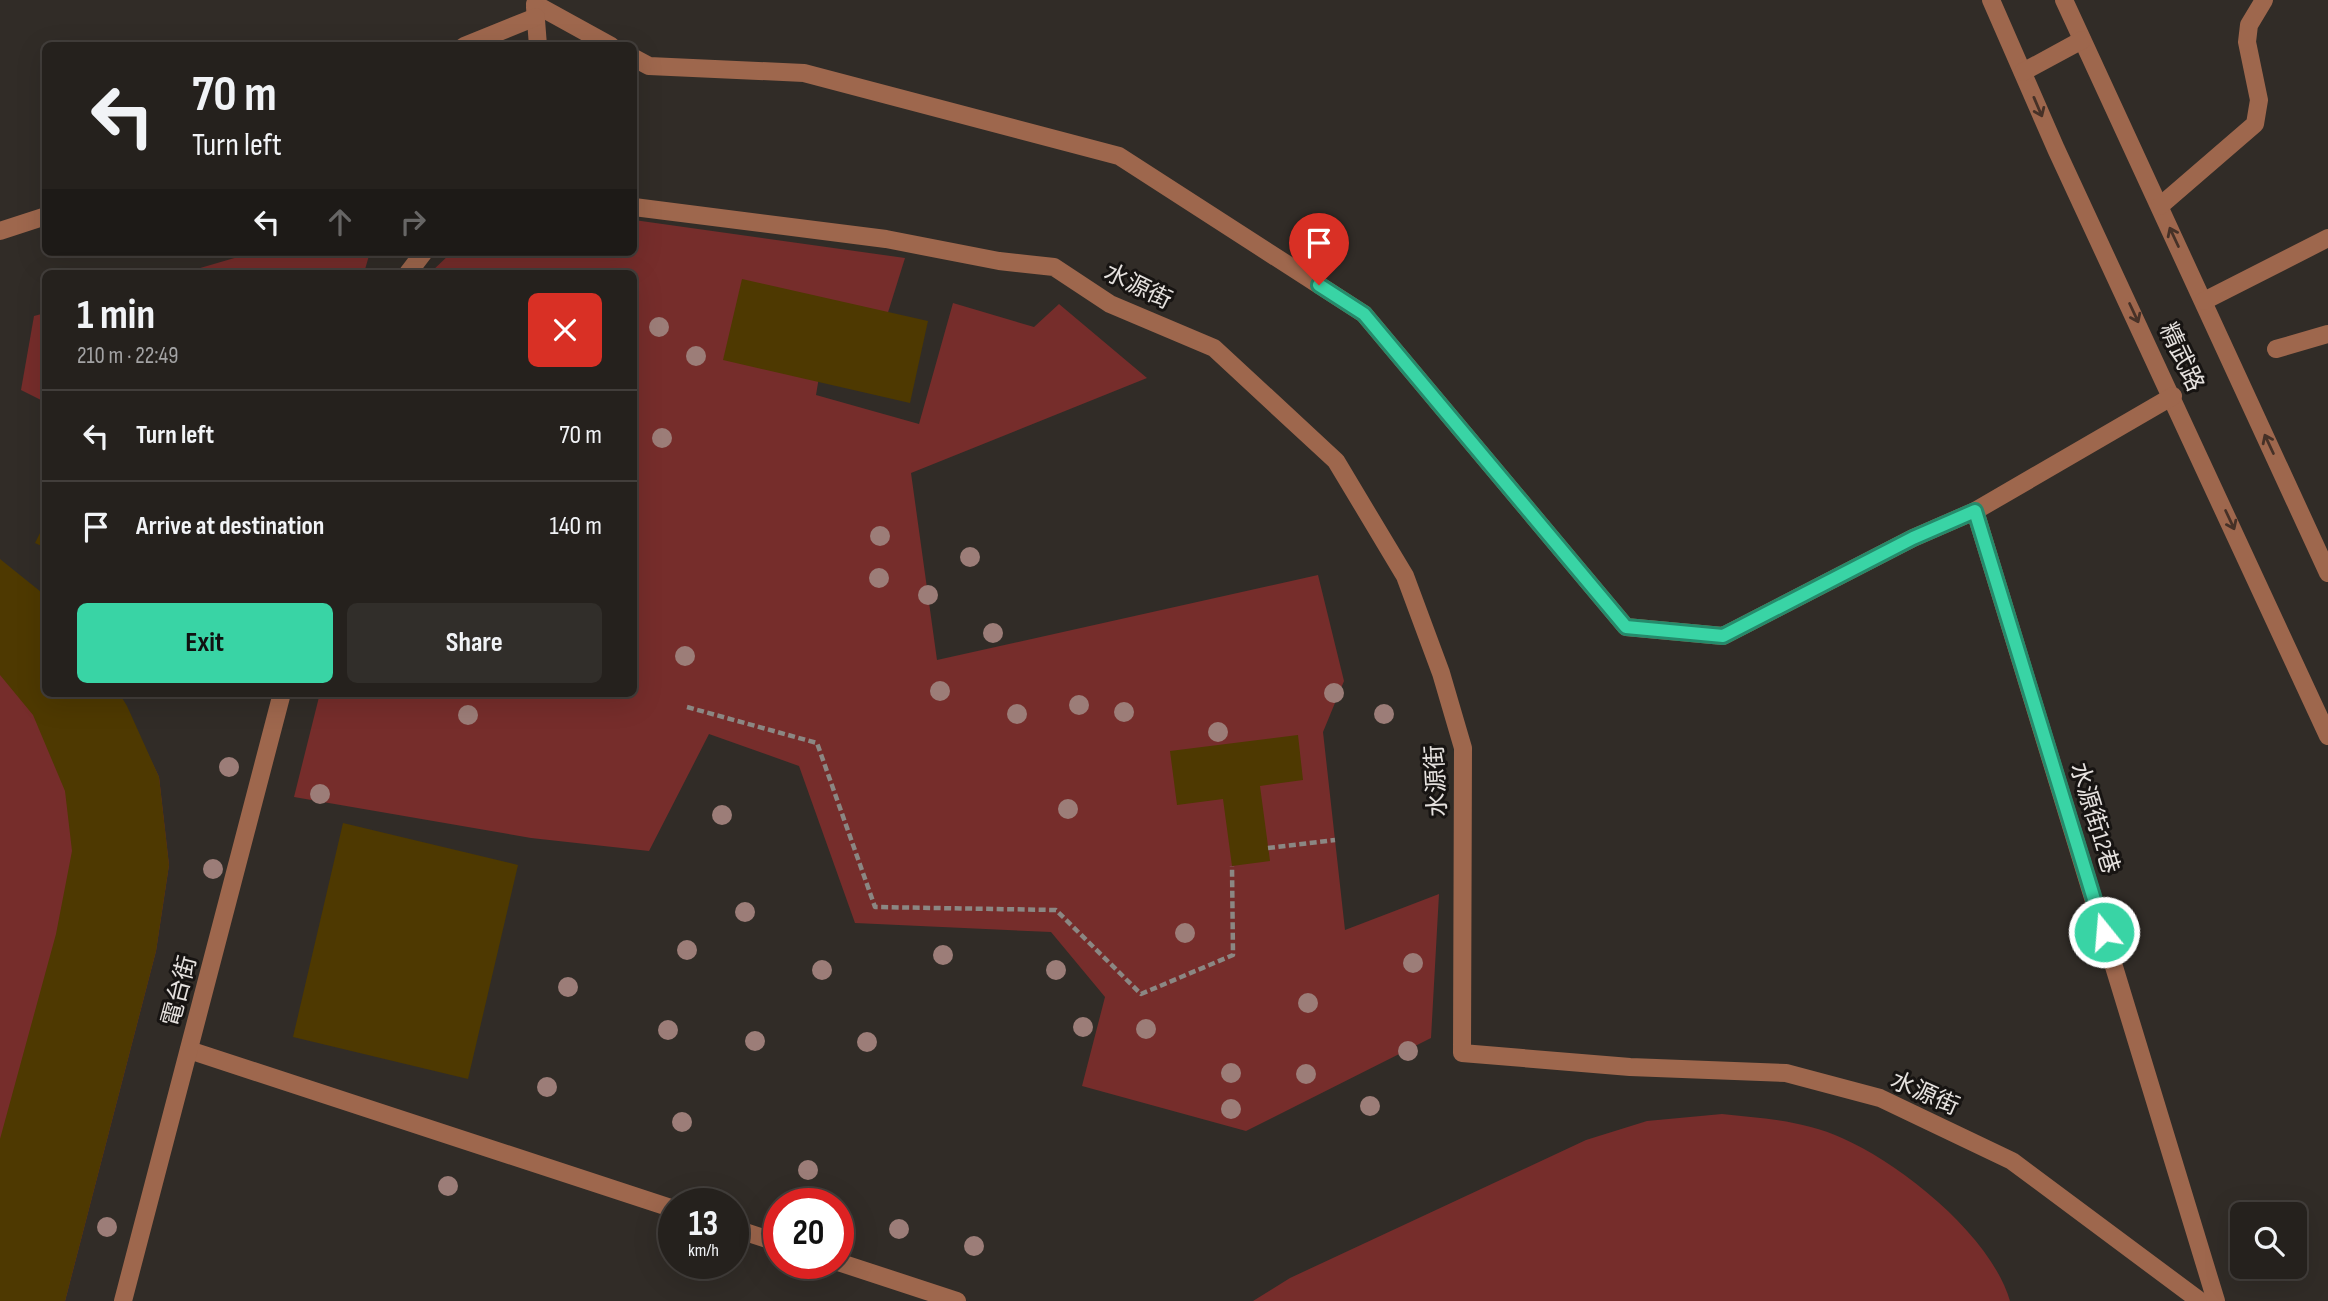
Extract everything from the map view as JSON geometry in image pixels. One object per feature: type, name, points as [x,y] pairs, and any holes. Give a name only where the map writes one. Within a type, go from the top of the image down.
[{"type":"street","name":"精武路","points":[[1990,0],[2056,149],[2173,396],[2328,736]]},
{"type":"street","name":"精武路","points":[[2064,0],[2322,546],[2328,573]]},
{"type":"street","points":[[2160,206],[2255,124],[2259,100],[2247,42],[2249,25],[2264,0]]},
{"type":"street","points":[[471,42],[535,7]]},
{"type":"street","points":[[535,7],[538,42]]},
{"type":"street","points":[[535,7],[603,42]]},
{"type":"street","points":[[2023,72],[2082,40]]},
{"type":"street","points":[[637,60],[649,66],[804,73],[1119,156],[1364,314],[1626,627],[1723,636],[1913,538],[1975,511],[2173,396]]},
{"type":"street","name":"水源街","points":[[637,207],[886,239],[999,261],[1054,267],[1110,304],[1214,348],[1336,461],[1405,576],[1441,673],[1463,748],[1462,1053],[1630,1067],[1786,1073],[1880,1098],[2012,1161],[2200,1301]]},
{"type":"street","points":[[0,232],[42,217]]},
{"type":"street","points":[[2204,301],[2328,238]]},
{"type":"street","points":[[410,270],[421,256]]},
{"type":"street","points":[[2276,349],[2328,334]]},
{"type":"street","name":"水源街12巷","points":[[1975,511],[2216,1301]]},
{"type":"street","name":"電台街","points":[[123,1301],[281,697]]},
{"type":"street","points":[[189,1050],[658,1204]]},
{"type":"street","points":[[854,1267],[957,1301]]},
{"type":"path","points":[[687,708],[817,743],[875,907],[1056,910],[1141,994],[1233,955],[1232,866]]},
{"type":"path","points":[[1268,848],[1335,840]]},
{"type":"shaded area","points":[[637,220],[905,258],[880,338],[819,377],[816,395],[919,424],[953,303],[1034,327],[1059,304],[1147,378],[911,473],[937,660],[1318,575],[1344,681],[1323,732],[1345,930],[1439,894],[1431,1038],[1246,1131],[1082,1086],[1105,997],[1051,932],[855,923],[799,766],[709,734],[649,851],[531,838],[294,797],[319,697],[637,697],[637,270],[433,270],[448,256],[637,256]]},
{"type":"shaded area","points":[[241,256],[369,256],[365,270],[193,270]]},
{"type":"shaded area","points":[[42,314],[42,400],[21,390],[34,316]]},
{"type":"shaded area","points":[[0,559],[42,681],[42,697],[121,697],[159,777],[169,865],[156,951],[65,1301],[0,1301]]},
{"type":"shaded area","points":[[1722,1114],[1783,1121],[1828,1132],[1866,1150],[1891,1166],[1917,1184],[1965,1228],[2000,1276],[2010,1301],[1253,1301],[1290,1278],[1586,1140],[1647,1121]]},
{"type":"building","points":[[742,279],[928,321],[910,403],[723,360]]},
{"type":"building","points":[[42,529],[42,546],[35,543]]},
{"type":"building","points":[[0,559],[42,593],[42,697],[121,697],[127,706],[159,777],[169,865],[156,951],[65,1301],[0,1301],[0,1139],[56,934],[72,851],[65,791],[33,715],[0,675]]},
{"type":"building","points":[[1298,735],[1303,780],[1260,786],[1270,861],[1232,866],[1223,799],[1177,805],[1170,751]]},
{"type":"building","points":[[343,823],[518,865],[468,1079],[293,1037]]},
{"type":"route","points":[[1319,285],[1364,314],[1626,627],[1723,636],[1913,538],[1975,511],[2104,932]]}]
